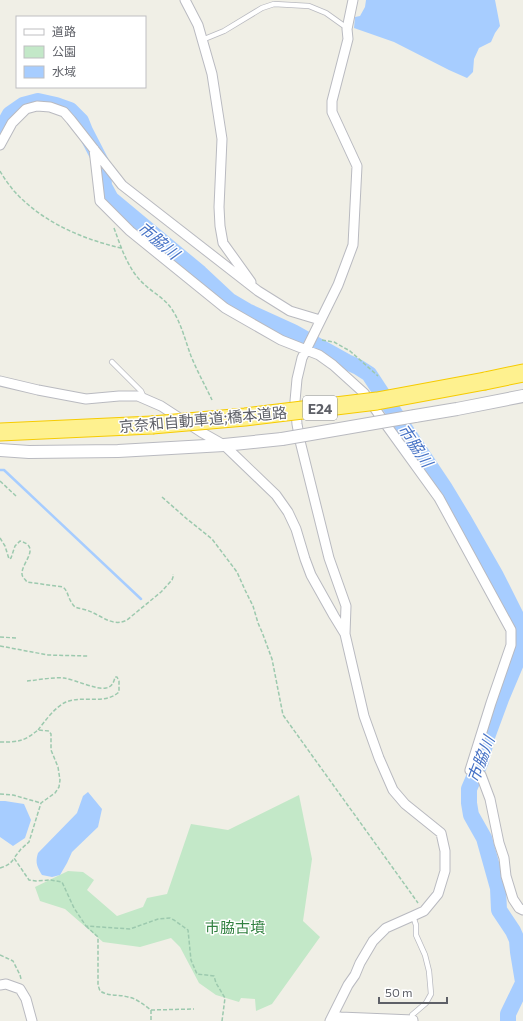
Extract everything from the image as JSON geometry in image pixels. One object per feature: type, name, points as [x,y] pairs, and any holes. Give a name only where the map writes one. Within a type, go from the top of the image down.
[{"type":"highway","name":"京奈和自動車道;橋本道路","points":[[0,432],[152,425],[245,417],[377,401],[485,381],[519,373]]},
{"type":"street","points":[[186,0],[198,25],[212,74],[222,139],[219,207],[223,243],[258,291]]},
{"type":"street","points":[[332,1018],[348,985],[373,942],[386,928],[424,911],[438,894],[445,871],[445,851],[441,833],[405,804],[393,790],[379,758],[364,716],[345,634],[346,606],[329,558],[297,424],[295,401],[297,380],[302,358],[338,286],[353,245],[357,166],[332,112],[332,101],[348,38],[347,29],[354,0]]},
{"type":"street","points":[[0,144],[12,123],[26,109],[37,106],[50,107],[64,112],[122,185],[258,291],[290,311],[320,320]]},
{"type":"street","points":[[94,149],[100,200],[130,231],[225,308],[281,340],[319,355],[333,365],[364,393],[439,498],[511,630],[511,645],[470,770],[481,775],[490,799],[512,899],[523,910]]},
{"type":"street","points":[[0,381],[86,399],[138,396],[161,406],[224,445],[276,495],[288,512],[296,529],[311,575],[345,634]]},
{"type":"street","points":[[0,450],[29,452],[102,452],[224,445],[282,439],[457,410],[523,396]]},
{"type":"street","points":[[0,985],[6,984],[20,989],[26,999],[32,1021]]},
{"type":"street","points":[[332,1018],[340,1017],[413,1021]]},
{"type":"lane","points":[[202,40],[224,30],[262,8],[274,4],[309,6],[326,13],[347,29]]},
{"type":"lane","points":[[112,362],[141,390],[145,399]]},
{"type":"lane","points":[[413,916],[416,925],[416,934],[425,955],[429,971],[430,994],[426,1003],[412,1015],[413,1021]]},
{"type":"path","points":[[0,171],[13,190],[36,212],[71,232],[106,245],[122,248]]},
{"type":"path","points":[[109,209],[114,229],[136,276],[171,308],[179,324],[191,356],[212,400]]},
{"type":"path","points":[[321,339],[334,342],[350,351],[378,376]]},
{"type":"path","points":[[0,481],[16,496]]},
{"type":"path","points":[[162,496],[212,539],[237,572],[253,606],[272,659],[283,715],[424,911]]},
{"type":"path","points":[[0,538],[5,546],[9,559],[12,558],[16,546],[20,542],[25,543],[29,548],[30,555],[22,573],[22,576],[27,582],[63,587],[66,590],[72,604],[78,609],[83,609],[110,621],[120,622],[127,620],[161,592],[172,580],[172,574]]},
{"type":"path","points":[[0,637],[16,638]]},
{"type":"path","points":[[0,646],[48,656],[88,656]]},
{"type":"path","points":[[0,742],[18,742],[29,737],[38,730],[50,714],[65,702],[79,699],[110,698],[119,692],[119,681],[117,677],[115,677],[113,684],[110,687],[98,689],[65,678],[26,681]]},
{"type":"path","points":[[0,868],[12,862],[28,842],[41,803],[59,787],[60,780],[58,767],[51,750],[51,734],[49,731],[38,730]]},
{"type":"path","points":[[0,794],[13,795],[41,803]]},
{"type":"path","points":[[14,858],[29,880],[50,880],[62,882],[74,908],[86,926],[98,937],[98,985],[100,992],[106,995],[128,996],[151,1010],[194,1009]]},
{"type":"path","points":[[86,926],[130,929],[158,919],[170,918],[174,920],[188,930],[191,960],[197,974],[214,976],[216,983],[225,998],[222,1021]]},
{"type":"path","points":[[0,955],[13,962],[20,975],[20,989]]},
{"type":"path","points":[[151,1010],[151,1021]]},
{"type":"green space","name":"市脇古墳","points":[[299,795],[312,859],[303,921],[320,937],[272,1004],[256,1011],[255,999],[241,998],[239,1002],[216,995],[199,983],[180,947],[171,938],[140,947],[103,942],[65,909],[40,901],[35,887],[68,871],[83,872],[94,880],[87,890],[117,916],[143,907],[147,898],[167,894],[191,824],[228,830]]},
{"type":"water","points":[[366,0],[495,0],[500,26],[491,42],[479,48],[474,59],[473,72],[467,78],[394,42],[354,28],[355,17],[360,16],[365,7]]},
{"type":"water","points":[[88,792],[102,809],[98,827],[72,852],[60,875],[52,877],[42,875],[37,864],[38,853],[77,813],[83,796]]},
{"type":"water","points":[[0,801],[24,804],[31,820],[25,838],[13,846],[0,837]]},
{"type":"waterway","name":"市脇川","points":[[0,132],[10,114],[23,105],[38,101],[70,110],[81,121],[103,166],[104,186],[111,199],[200,273],[230,301],[247,311],[293,332],[369,374],[444,487],[496,576],[516,616],[519,631],[517,661],[501,699],[487,737],[481,761],[469,789],[469,803],[471,815],[484,838],[498,888],[499,910],[513,931],[517,940],[523,982]]},
{"type":"waterway","points":[[0,470],[4,470],[141,599]]},
{"type":"waterway","name":"市脇川","points":[[508,1021],[508,1014],[523,983]]}]
